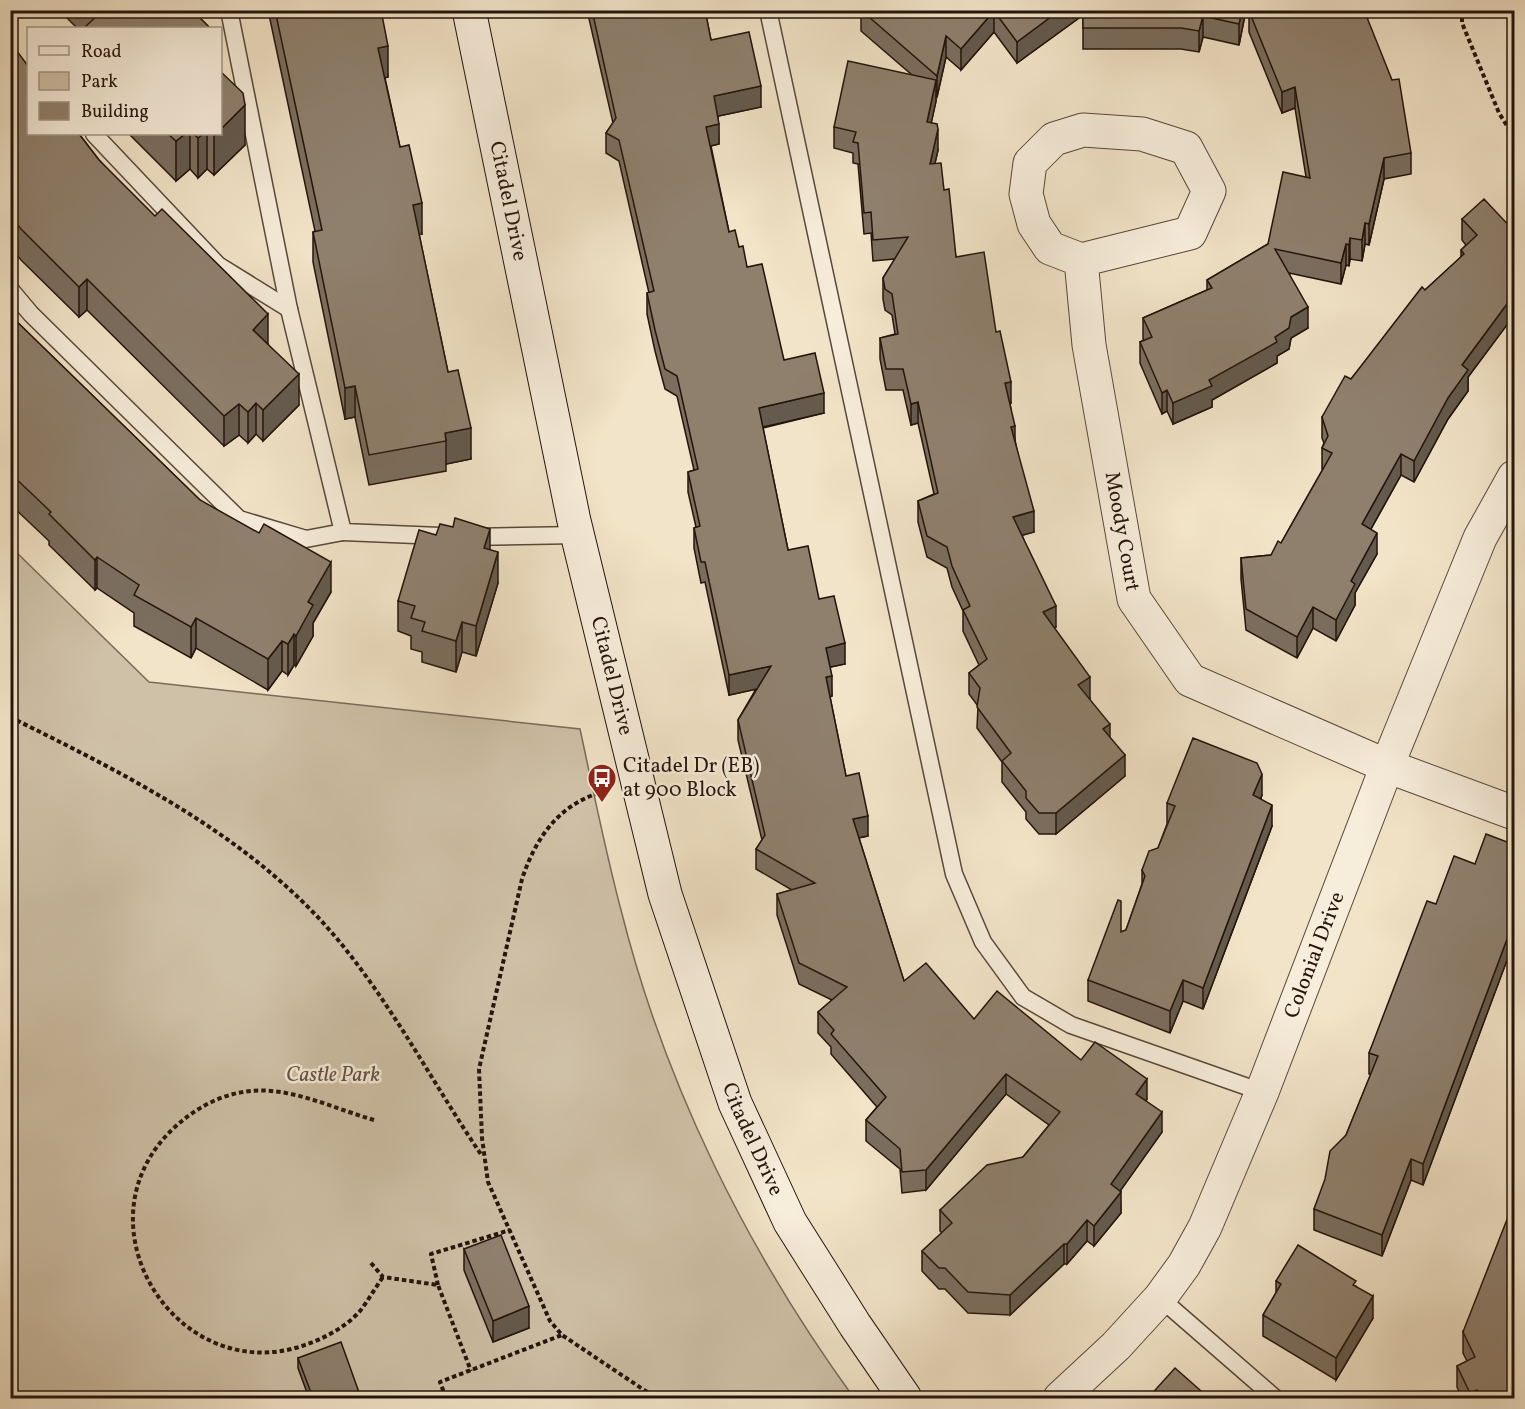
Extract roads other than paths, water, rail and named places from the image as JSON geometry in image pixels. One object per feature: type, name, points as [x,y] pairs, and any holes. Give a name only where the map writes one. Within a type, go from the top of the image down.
[{"type":"street","name":"Citadel Drive","points":[[470,10],[578,535],[665,894],[735,1103],[790,1222],[855,1325],[905,1398]]},
{"type":"street","points":[[1083,130],[1142,134],[1186,148],[1209,191],[1190,233],[1081,260],[1050,248],[1034,224],[1026,194],[1030,163],[1054,139],[1083,130]]},
{"type":"street","name":"Moody Court","points":[[1081,260],[1089,345],[1134,599],[1190,680],[1387,766],[1515,813]]},
{"type":"street","name":"Colonial Drive","points":[[1060,1398],[1116,1346],[1160,1298],[1184,1265],[1205,1227],[1262,1092],[1387,766],[1480,538],[1515,477]]},
{"type":"lane","points":[[229,10],[289,309],[343,532]]},
{"type":"lane","points":[[768,10],[954,874],[983,942],[1023,997],[1071,1025],[1262,1092]]},
{"type":"lane","points":[[95,135],[218,265],[289,309]]},
{"type":"lane","points":[[10,289],[31,314],[239,519],[306,539],[343,532],[492,538],[578,535]]},
{"type":"lane","points":[[1160,1298],[1275,1398]]},
{"type":"place","name":"Citadel Dr (EB) at 900 Block","points":[[602,804]]},
{"type":"park label","name":"Castle Park","points":[[333,1075]]}]
